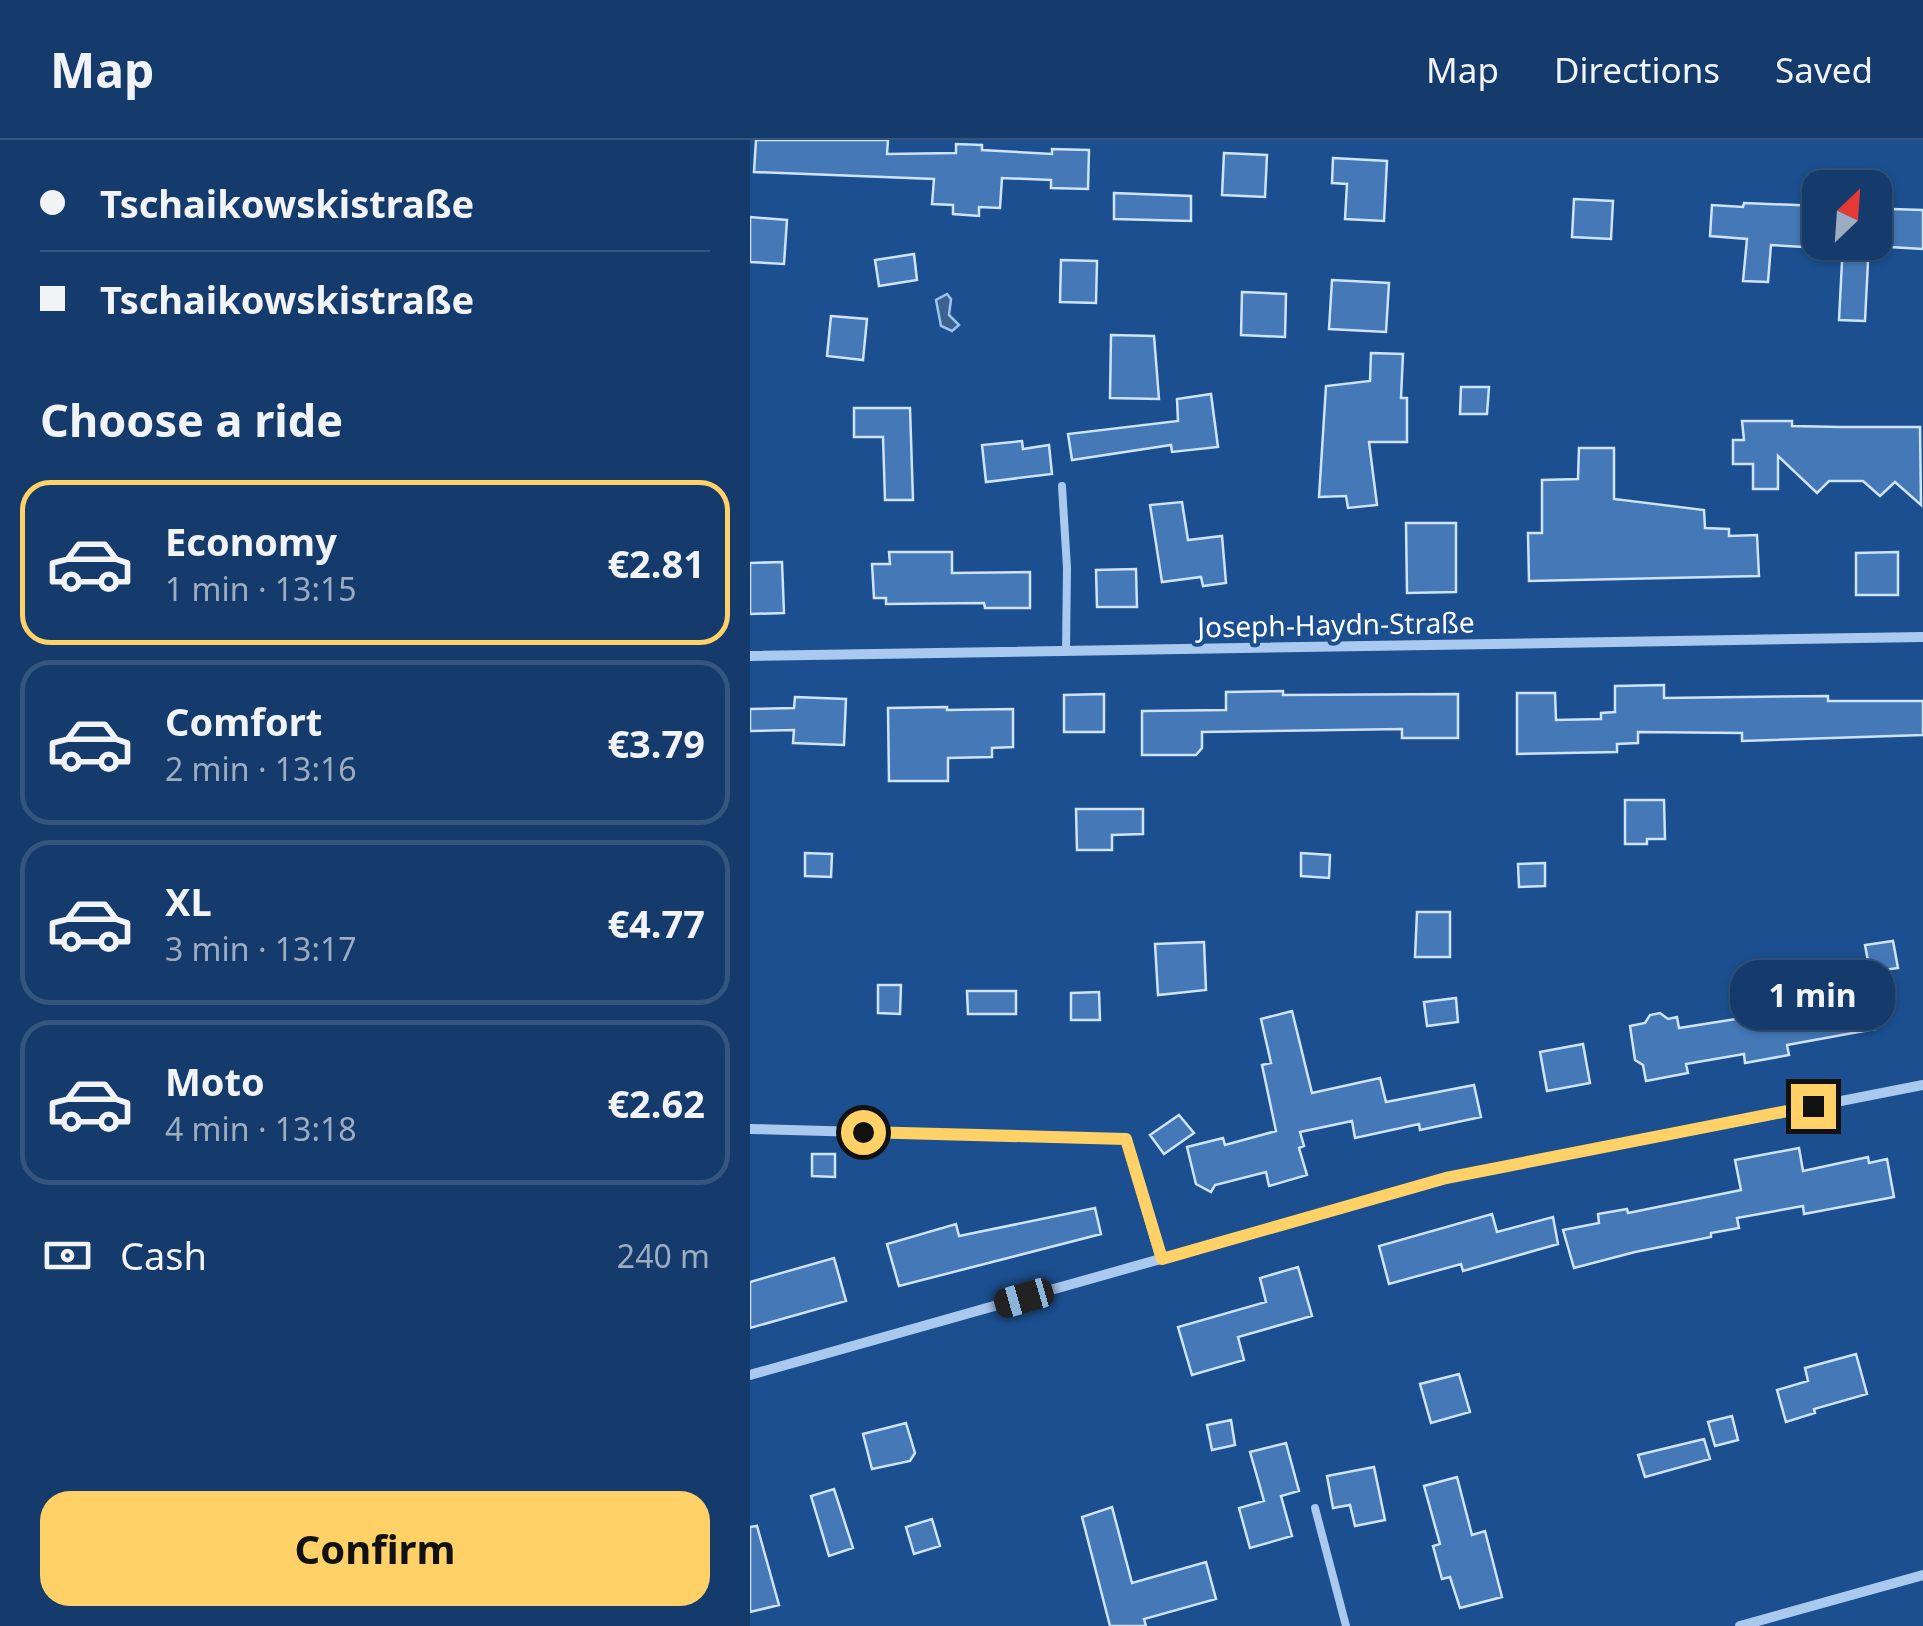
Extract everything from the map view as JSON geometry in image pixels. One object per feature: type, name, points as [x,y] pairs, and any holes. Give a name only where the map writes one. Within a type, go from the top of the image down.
[{"type":"street","name":"Joseph-Haydn-Straße","points":[[750,656],[1923,637]]},
{"type":"street","points":[[750,1375],[1446,1178],[1923,1085]]},
{"type":"street","points":[[750,1129],[1126,1139],[1162,1259]]},
{"type":"street","points":[[1740,1626],[1923,1575]]},
{"type":"lane","points":[[1062,486],[1067,568],[1066,651]]},
{"type":"lane","points":[[1315,1508],[1346,1626]]},
{"type":"water","points":[[947,294],[951,299],[949,315],[959,325],[952,331],[941,326],[936,300]]},
{"type":"building","points":[[756,140],[888,140],[887,154],[956,153],[956,144],[982,145],[982,150],[1052,154],[1052,149],[1089,150],[1088,189],[1051,188],[1051,180],[1002,178],[1000,208],[979,207],[979,216],[953,214],[953,205],[932,204],[934,179],[754,172]]},
{"type":"building","points":[[1224,153],[1267,155],[1265,197],[1222,195]]},
{"type":"building","points":[[1333,158],[1387,161],[1384,221],[1345,219],[1347,184],[1332,183]]},
{"type":"building","points":[[1114,193],[1191,196],[1191,221],[1114,219]]},
{"type":"building","points":[[1574,199],[1613,201],[1611,239],[1572,237]]},
{"type":"building","points":[[1744,203],[1802,205],[1802,247],[1771,245],[1768,282],[1743,281],[1747,239],[1710,236],[1712,205],[1743,207]]},
{"type":"building","points":[[1892,209],[1923,210],[1923,249],[1892,247]]},
{"type":"building","points":[[750,217],[787,220],[784,264],[750,262]]},
{"type":"building","points":[[914,254],[917,280],[879,286],[875,260]]},
{"type":"building","points":[[1061,260],[1097,261],[1096,303],[1060,302]]},
{"type":"building","points":[[1842,260],[1868,260],[1865,321],[1839,320]]},
{"type":"building","points":[[1332,280],[1389,283],[1386,332],[1329,329]]},
{"type":"building","points":[[1242,292],[1286,294],[1285,337],[1241,335]]},
{"type":"building","points":[[831,316],[867,319],[863,360],[827,356]]},
{"type":"building","points":[[1111,335],[1154,336],[1159,399],[1110,398]]},
{"type":"building","points":[[1371,353],[1403,354],[1401,398],[1407,398],[1407,442],[1369,442],[1377,505],[1348,508],[1346,496],[1319,497],[1326,386],[1370,381]]},
{"type":"building","points":[[1461,387],[1489,387],[1487,414],[1460,414]]},
{"type":"building","points":[[1211,394],[1218,447],[1172,452],[1171,445],[1072,460],[1068,434],[1178,421],[1177,399]]},
{"type":"building","points":[[854,408],[910,408],[913,500],[885,500],[883,437],[854,437]]},
{"type":"building","points":[[1742,421],[1792,421],[1792,426],[1920,427],[1921,505],[1895,482],[1880,496],[1863,481],[1829,481],[1817,493],[1778,456],[1778,489],[1753,489],[1753,464],[1733,464],[1733,440],[1744,440]]},
{"type":"building","points":[[1022,441],[1023,449],[1049,445],[1052,474],[986,482],[982,445]]},
{"type":"building","points":[[1579,448],[1614,448],[1614,499],[1704,510],[1705,528],[1729,529],[1729,536],[1757,535],[1759,576],[1529,581],[1528,533],[1542,533],[1542,480],[1578,479]]},
{"type":"building","points":[[1182,502],[1188,540],[1222,536],[1226,583],[1203,586],[1201,577],[1162,582],[1150,505]]},
{"type":"building","points":[[1406,523],[1456,523],[1456,592],[1407,593]]},
{"type":"building","points":[[889,552],[952,552],[952,573],[1030,572],[1030,608],[985,608],[984,603],[886,604],[886,598],[874,598],[872,564],[890,564]]},
{"type":"building","points":[[1898,552],[1898,595],[1856,595],[1856,553]]},
{"type":"building","points":[[782,562],[784,613],[750,614],[750,563]]},
{"type":"building","points":[[1136,569],[1137,607],[1097,607],[1096,570]]},
{"type":"building","points":[[1664,685],[1664,698],[1828,696],[1828,701],[1923,701],[1923,735],[1742,741],[1742,733],[1638,732],[1638,743],[1617,744],[1617,752],[1517,754],[1517,693],[1555,693],[1556,720],[1601,719],[1601,713],[1615,712],[1615,686]]},
{"type":"building","points":[[1283,691],[1283,695],[1458,694],[1458,738],[1402,738],[1402,729],[1202,732],[1202,748],[1196,755],[1142,755],[1142,711],[1226,710],[1226,692]]},
{"type":"building","points":[[1104,694],[1104,732],[1064,732],[1064,695]]},
{"type":"building","points":[[795,697],[846,699],[844,745],[793,743],[794,730],[750,731],[750,709],[794,708]]},
{"type":"building","points":[[888,708],[1013,709],[1013,747],[992,748],[992,757],[948,758],[948,781],[889,781]]},
{"type":"building","points":[[1625,800],[1664,800],[1665,839],[1625,844]]},
{"type":"building","points":[[1076,809],[1143,809],[1143,834],[1112,835],[1112,850],[1077,850]]},
{"type":"building","points":[[805,853],[832,854],[831,877],[805,876]]},
{"type":"building","points":[[1301,853],[1330,855],[1329,878],[1301,876]]},
{"type":"building","points":[[1545,863],[1545,886],[1519,887],[1518,864]]},
{"type":"building","points":[[1417,912],[1450,912],[1450,957],[1415,957]]},
{"type":"building","points":[[1893,941],[1898,968],[1870,972],[1865,945]]},
{"type":"building","points":[[1204,942],[1206,990],[1158,995],[1155,944]]},
{"type":"building","points":[[878,985],[901,985],[900,1014],[878,1013]]},
{"type":"building","points":[[1776,985],[1780,1007],[1867,990],[1875,1029],[1787,1045],[1789,1055],[1745,1063],[1744,1054],[1686,1064],[1688,1073],[1646,1081],[1643,1065],[1635,1060],[1630,1026],[1645,1023],[1650,1015],[1660,1013],[1668,1019],[1677,1017],[1679,1028],[1755,1016],[1750,990]]},
{"type":"building","points":[[967,991],[1016,991],[1016,1014],[968,1014]]},
{"type":"building","points":[[1099,992],[1100,1020],[1071,1020],[1071,993]]},
{"type":"building","points":[[1456,998],[1458,1022],[1427,1026],[1424,1002]]},
{"type":"building","points":[[1292,1011],[1312,1093],[1380,1078],[1386,1102],[1474,1085],[1481,1117],[1420,1130],[1419,1124],[1355,1138],[1352,1121],[1300,1132],[1304,1146],[1299,1148],[1307,1175],[1269,1186],[1266,1172],[1215,1185],[1211,1192],[1196,1184],[1187,1147],[1223,1138],[1225,1145],[1276,1131],[1262,1065],[1271,1063],[1261,1019]]},
{"type":"building","points":[[1583,1044],[1590,1083],[1547,1091],[1540,1052]]},
{"type":"building","points":[[1179,1115],[1194,1133],[1164,1154],[1150,1135]]},
{"type":"building","points":[[1799,1148],[1803,1171],[1868,1157],[1869,1163],[1887,1159],[1894,1197],[1804,1214],[1803,1206],[1737,1218],[1739,1228],[1711,1233],[1711,1237],[1574,1268],[1563,1230],[1599,1223],[1598,1214],[1627,1209],[1628,1213],[1741,1190],[1735,1160]]},
{"type":"building","points":[[812,1154],[835,1154],[835,1177],[812,1176]]},
{"type":"building","points":[[1095,1208],[1101,1234],[899,1286],[887,1244],[956,1224],[959,1236]]},
{"type":"building","points":[[1492,1214],[1497,1232],[1553,1217],[1558,1244],[1463,1271],[1461,1264],[1389,1284],[1379,1246]]},
{"type":"building","points":[[834,1258],[846,1301],[750,1328],[750,1282]]},
{"type":"building","points":[[1298,1267],[1312,1316],[1238,1337],[1244,1360],[1192,1375],[1178,1327],[1266,1302],[1260,1278]]},
{"type":"building","points":[[1856,1354],[1867,1394],[1814,1409],[1815,1413],[1786,1422],[1777,1390],[1808,1381],[1805,1368]]},
{"type":"building","points":[[1459,1374],[1470,1412],[1431,1423],[1420,1384]]},
{"type":"building","points":[[1732,1416],[1738,1440],[1715,1446],[1708,1422]]},
{"type":"building","points":[[1231,1420],[1235,1445],[1212,1450],[1207,1425]]},
{"type":"building","points":[[906,1423],[915,1453],[910,1461],[872,1469],[863,1434]]},
{"type":"building","points":[[1704,1439],[1710,1459],[1645,1477],[1638,1455]]},
{"type":"building","points":[[1286,1443],[1299,1491],[1281,1496],[1292,1536],[1250,1548],[1239,1508],[1264,1501],[1250,1452]]},
{"type":"building","points":[[1374,1467],[1385,1520],[1355,1526],[1350,1505],[1333,1508],[1327,1476]]},
{"type":"building","points":[[1457,1477],[1472,1535],[1485,1531],[1502,1597],[1460,1608],[1450,1577],[1442,1579],[1433,1546],[1440,1544],[1424,1486]]},
{"type":"building","points":[[834,1489],[853,1548],[829,1556],[811,1496]]},
{"type":"building","points":[[1112,1507],[1132,1583],[1206,1562],[1216,1599],[1144,1619],[1146,1626],[1110,1626],[1082,1517]]},
{"type":"building","points":[[932,1519],[940,1546],[914,1554],[906,1527]]},
{"type":"building","points":[[757,1526],[779,1605],[750,1612],[750,1527]]},
{"type":"route","points":[[863,1132],[1126,1139],[1162,1259],[1446,1178],[1813,1106]]}]
